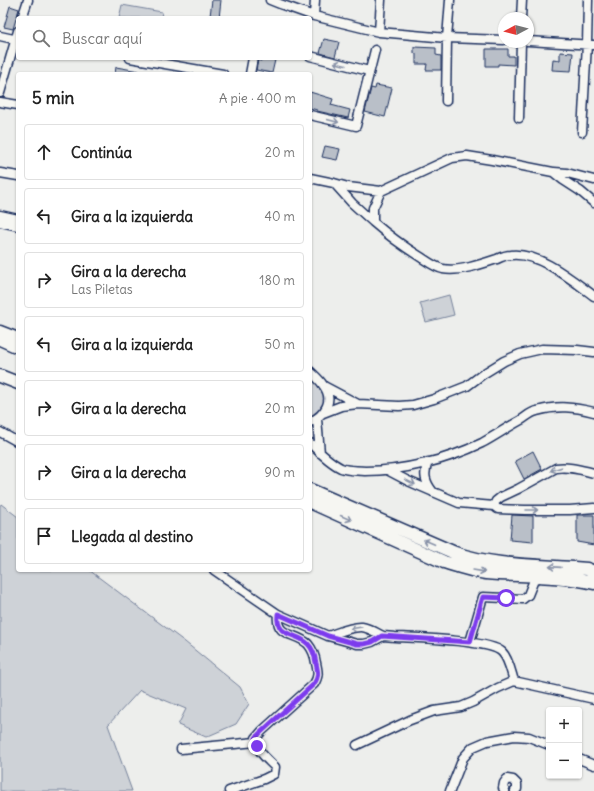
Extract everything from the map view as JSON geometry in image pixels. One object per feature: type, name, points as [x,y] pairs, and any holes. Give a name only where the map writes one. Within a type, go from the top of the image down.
[{"type":"highway","points":[[0,339],[16,346]]},
{"type":"highway","points":[[0,376],[16,382]]},
{"type":"highway","points":[[312,491],[465,557],[498,563],[587,569],[594,572]]},
{"type":"highway","points":[[312,503],[444,562],[454,565],[485,572],[556,577],[594,582]]},
{"type":"street","points":[[23,16],[28,0]]},
{"type":"street","points":[[270,0],[314,16],[379,32],[447,38],[498,40]]},
{"type":"street","points":[[314,16],[315,0]]},
{"type":"street","points":[[379,32],[381,0]]},
{"type":"street","points":[[446,101],[447,38],[450,0]]},
{"type":"street","points":[[521,12],[522,0]]},
{"type":"street","points":[[582,132],[591,45],[588,0]]},
{"type":"street","points":[[0,36],[16,37]]},
{"type":"street","points":[[0,93],[16,40]]},
{"type":"street","points":[[534,41],[591,45]]},
{"type":"street","points":[[519,118],[521,48]]},
{"type":"street","points":[[312,115],[356,126],[375,50]]},
{"type":"street","points":[[312,57],[369,71]]},
{"type":"street","points":[[139,60],[188,71],[200,72]]},
{"type":"street","points":[[250,72],[253,60]]},
{"type":"street","points":[[0,102],[16,105]]},
{"type":"street","points":[[312,178],[348,187],[381,191],[452,158],[468,156],[553,172],[567,173],[594,180]]},
{"type":"street","points":[[553,172],[580,190],[594,203]]},
{"type":"street","points":[[0,173],[16,176]]},
{"type":"street","points":[[334,183],[352,203],[373,222],[395,240],[432,265],[444,269],[458,269],[511,255],[528,256],[543,261],[594,296]]},
{"type":"street","points":[[373,222],[374,208],[381,191]]},
{"type":"street","points":[[0,215],[16,219]]},
{"type":"street","points":[[0,222],[16,226]]},
{"type":"street","points":[[0,330],[16,336]]},
{"type":"street","points":[[317,418],[341,406],[358,404],[399,406],[434,399],[467,386],[504,361],[520,354],[542,349],[594,352]]},
{"type":"street","points":[[312,373],[322,383],[327,393],[328,400],[327,407],[317,418],[320,453]]},
{"type":"street","points":[[312,377],[358,404]]},
{"type":"street","points":[[312,445],[320,453],[341,468],[380,471],[428,462],[462,451],[482,443],[535,411],[565,407],[578,408],[594,412]]},
{"type":"street","points":[[0,432],[16,441]]},
{"type":"street","points":[[428,462],[425,469],[425,478],[433,492]]},
{"type":"street","points":[[494,506],[496,501],[501,497],[556,468],[571,468],[594,473]]},
{"type":"street","points":[[387,470],[408,481],[459,503],[525,510],[570,510],[594,508]]},
{"type":"street","points":[[217,572],[278,614],[328,636],[357,644],[372,642],[382,636]]},
{"type":"street","points":[[470,642],[483,597],[523,599],[528,595],[536,576]]},
{"type":"street","points":[[229,791],[274,774],[275,767],[260,751],[257,746],[256,738],[314,684],[318,678],[318,669],[314,652],[307,642],[281,630],[278,625],[278,614]]},
{"type":"street","points":[[328,636],[362,627],[382,636],[470,642],[501,651],[506,659],[514,680]]},
{"type":"street","points":[[357,745],[410,720],[434,711],[473,702],[514,680],[594,699]]},
{"type":"street","points":[[450,791],[463,758],[473,747],[487,741],[514,736],[529,737],[546,744]]},
{"type":"street","points":[[181,749],[256,742]]},
{"type":"street","points":[[582,760],[594,765]]},
{"type":"street","points":[[505,791],[503,788],[507,779],[513,780],[517,784],[517,789],[515,791]]},
{"type":"shaded area","points":[[122,5],[162,12],[161,16],[119,16]]},
{"type":"shaded area","points":[[449,295],[454,315],[426,322],[420,303]]},
{"type":"shaded area","points":[[312,380],[321,388],[324,397],[321,411],[312,417]]},
{"type":"shaded area","points":[[1,504],[16,515],[16,572],[92,572],[185,642],[240,687],[249,704],[236,724],[206,737],[178,725],[186,709],[140,690],[108,725],[132,791],[0,791]]},
{"type":"building","points":[[212,0],[221,0],[219,16],[210,16]]},
{"type":"building","points":[[10,6],[19,9],[13,29],[4,27]]},
{"type":"building","points":[[324,39],[339,42],[335,57],[320,53]]},
{"type":"building","points":[[414,47],[436,48],[436,55],[441,56],[441,70],[426,70],[427,64],[416,64]]},
{"type":"building","points":[[486,49],[508,49],[508,56],[514,56],[514,65],[498,64],[498,66],[486,66]]},
{"type":"building","points":[[560,52],[573,53],[571,71],[552,70],[553,59],[560,60]]},
{"type":"building","points":[[258,60],[275,60],[272,72],[256,70]]},
{"type":"building","points":[[116,67],[139,71],[139,72],[115,72]]},
{"type":"building","points":[[376,85],[392,88],[385,117],[365,112],[371,88],[375,89]]},
{"type":"building","points":[[312,93],[333,99],[331,105],[350,110],[348,118],[312,109]]},
{"type":"building","points":[[325,146],[340,149],[337,160],[322,157]]},
{"type":"building","points":[[533,451],[542,469],[524,479],[515,461]]},
{"type":"building","points":[[512,515],[533,516],[533,542],[510,540]]},
{"type":"building","points":[[577,515],[594,515],[594,545],[577,542]]},
{"type":"route","points":[[257,746],[256,738],[259,734],[314,684],[318,678],[318,669],[314,652],[307,642],[281,630],[278,625],[278,614],[328,636],[357,644],[372,642],[382,636],[470,642],[483,597],[506,598]]}]
